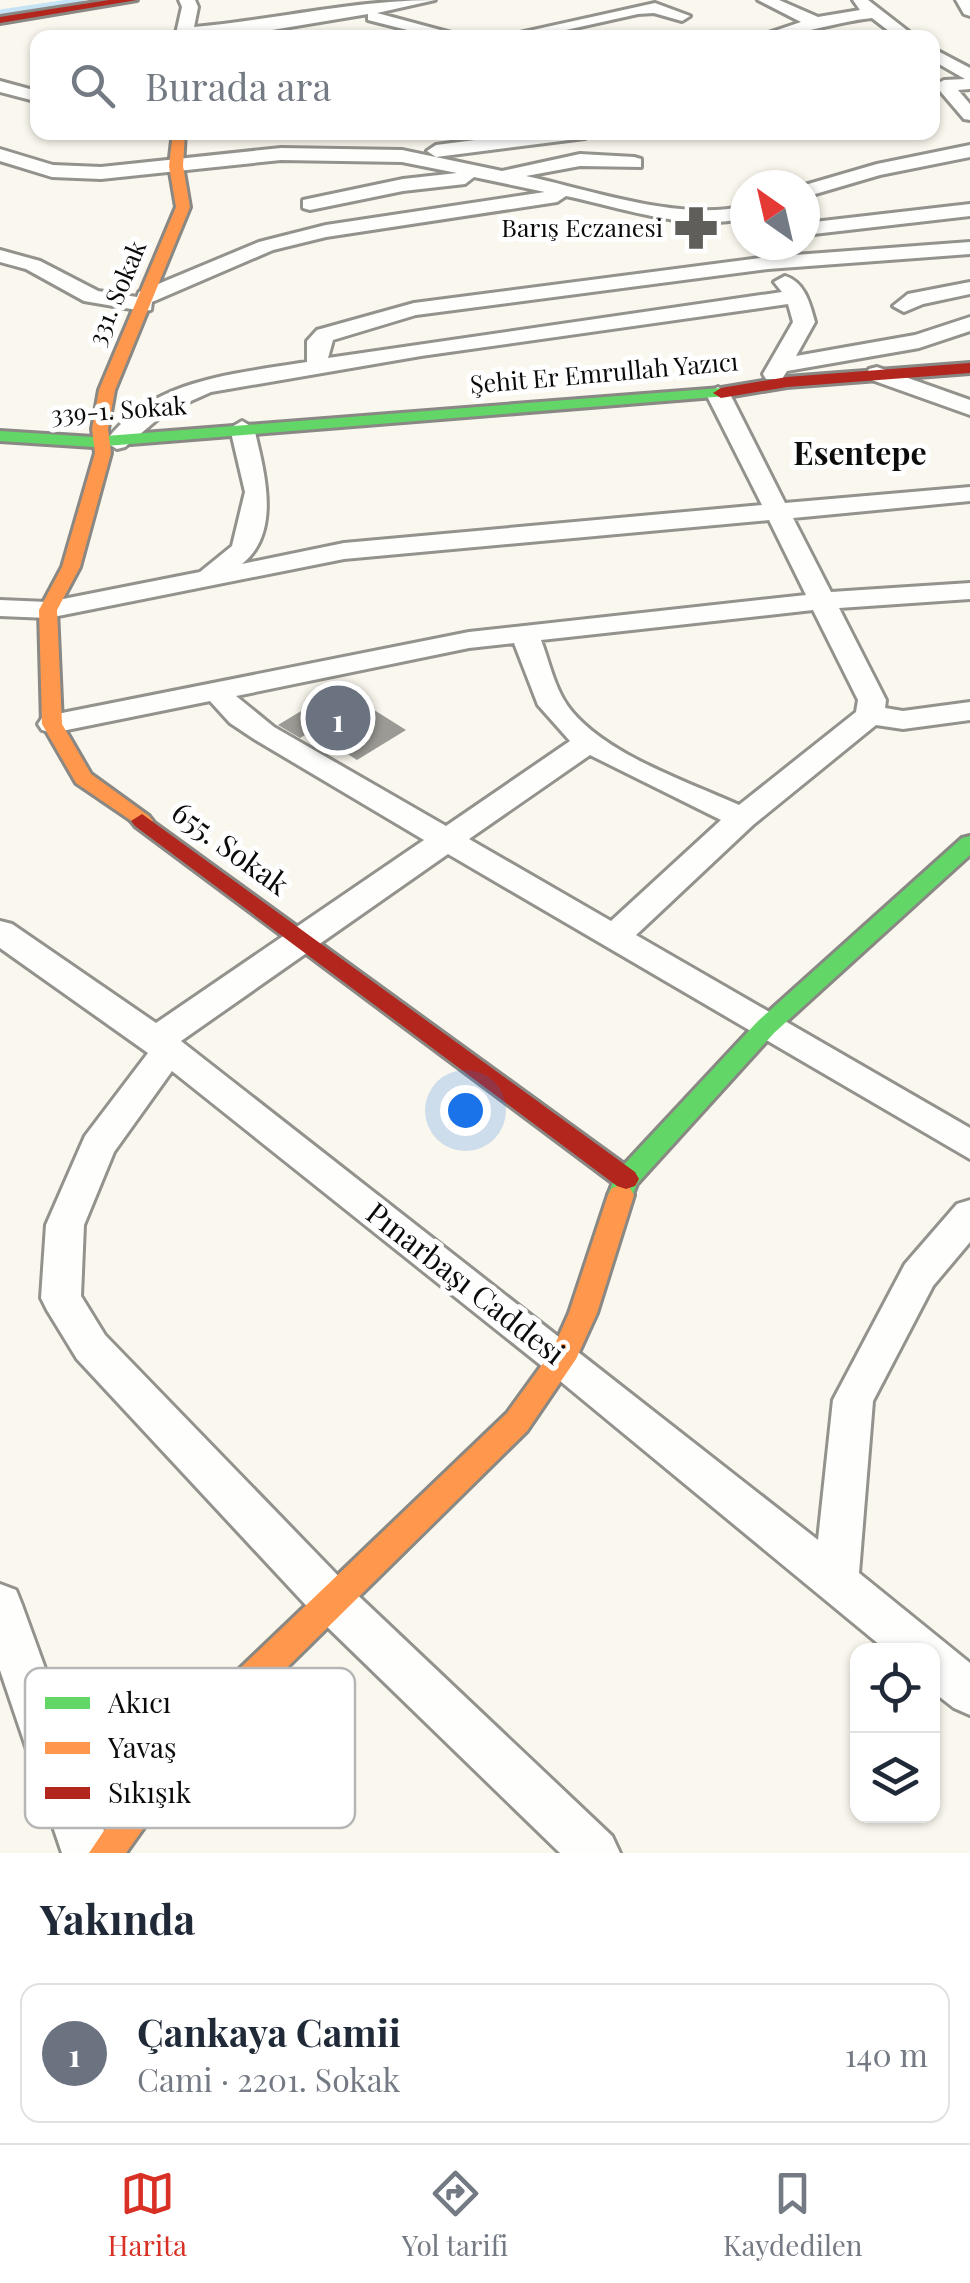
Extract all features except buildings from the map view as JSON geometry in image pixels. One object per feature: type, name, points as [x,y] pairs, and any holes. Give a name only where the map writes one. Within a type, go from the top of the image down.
[{"type":"street","points":[[0,20],[131,0]]},
{"type":"street","points":[[185,30],[190,7],[187,0]]},
{"type":"street","points":[[283,30],[350,13],[428,0]]},
{"type":"street","points":[[766,0],[816,22]]},
{"type":"street","points":[[857,0],[898,30]]},
{"type":"street","points":[[964,0],[970,11]]},
{"type":"street","points":[[544,30],[655,8],[678,8]]},
{"type":"street","points":[[350,13],[426,30]]},
{"type":"street","points":[[789,30],[876,13]]},
{"type":"street","points":[[940,50],[951,48]]},
{"type":"street","points":[[940,57],[970,75]]},
{"type":"street","points":[[940,86],[970,84]]},
{"type":"street","points":[[0,86],[30,95]]},
{"type":"street","points":[[940,88],[970,115]]},
{"type":"street","name":"331. Sokak","points":[[110,442],[100,429],[107,390],[183,207],[176,166],[179,140]]},
{"type":"street","points":[[0,175],[100,173],[176,166],[281,154],[347,140]]},
{"type":"street","points":[[281,154],[402,156],[524,140]]},
{"type":"street","points":[[820,187],[877,170],[970,151]]},
{"type":"street","points":[[0,155],[52,171]]},
{"type":"street","points":[[402,156],[682,214],[730,214]]},
{"type":"street","points":[[310,204],[403,185],[497,175],[580,160],[634,163]]},
{"type":"street","points":[[0,256],[33,265],[92,296],[145,302],[266,246],[326,231],[572,194]]},
{"type":"street","points":[[820,227],[970,210]]},
{"type":"street","points":[[820,252],[970,248]]},
{"type":"street","points":[[321,368],[318,341],[326,334],[414,309],[730,259]]},
{"type":"street","points":[[765,386],[804,322],[796,296],[766,260]]},
{"type":"street","points":[[904,306],[916,298],[970,288]]},
{"type":"street","points":[[48,610],[72,566],[110,442],[142,414],[175,395],[420,349],[796,296]]},
{"type":"street","points":[[781,365],[918,341],[970,324]]},
{"type":"street","name":"Şehit Er Emrullah Yazıcı","points":[[242,428],[718,394],[877,374],[970,368]]},
{"type":"street","points":[[877,374],[970,408]]},
{"type":"street","points":[[612,938],[742,818],[870,714],[872,700],[718,394]]},
{"type":"street","points":[[211,575],[244,549],[257,492],[242,428]]},
{"type":"street","name":"339-1. Sokak","points":[[3,432],[72,444],[242,428]]},
{"type":"street","points":[[0,608],[48,610],[344,551],[970,494]]},
{"type":"street","points":[[52,724],[468,640],[820,601],[970,591]]},
{"type":"street","name":"655. Sokak","points":[[48,610],[52,724],[83,778],[626,1179]]},
{"type":"street","points":[[524,634],[552,707],[590,742],[611,756],[742,818]]},
{"type":"street","points":[[216,691],[240,717],[970,1145]]},
{"type":"street","points":[[870,714],[903,720],[970,711]]},
{"type":"street","points":[[590,742],[303,941],[162,1045],[98,1146],[65,1225],[61,1298],[91,1347],[332,1600],[595,1853]]},
{"type":"street","points":[[263,1668],[517,1422],[562,1359],[584,1312],[626,1179],[766,1027],[970,844]]},
{"type":"street","name":"Pınarbaşı Caddesi","points":[[0,932],[162,1045],[562,1359],[911,1643]]},
{"type":"street","points":[[836,1582],[852,1400],[919,1275],[970,1215]]},
{"type":"street","points":[[0,1605],[25,1676]]},
{"type":"street","points":[[940,1668],[970,1692]]},
{"type":"street","points":[[78,1828],[87,1853]]},
{"type":"street","points":[[106,1853],[124,1828]]},
{"type":"waterway","points":[[0,12],[82,0]]},
{"type":"traffic: fast","points":[[0,436],[93,442],[721,393]]},
{"type":"traffic: fast","points":[[621,1195],[626,1179],[766,1027],[970,843]]},
{"type":"traffic: slow","points":[[142,821],[83,778],[52,724],[48,610],[71,567],[103,453],[100,429],[107,390],[183,207],[176,166],[178,140]]},
{"type":"traffic: slow","points":[[264,1668],[517,1422],[562,1359],[583,1313],[621,1195]]},
{"type":"traffic: slow","points":[[106,1853],[124,1828]]},
{"type":"traffic: jam","points":[[0,20],[131,0]]},
{"type":"traffic: jam","points":[[721,393],[787,382],[970,368]]},
{"type":"traffic: jam","points":[[142,821],[626,1179]]},
{"type":"place","name":"Barış Eczanesi","points":[[696,228]]},
{"type":"place","name":"Çankaya Camii","points":[[338,718]]},
{"type":"district","name":"Esentepe","points":[[860,454]]}]
